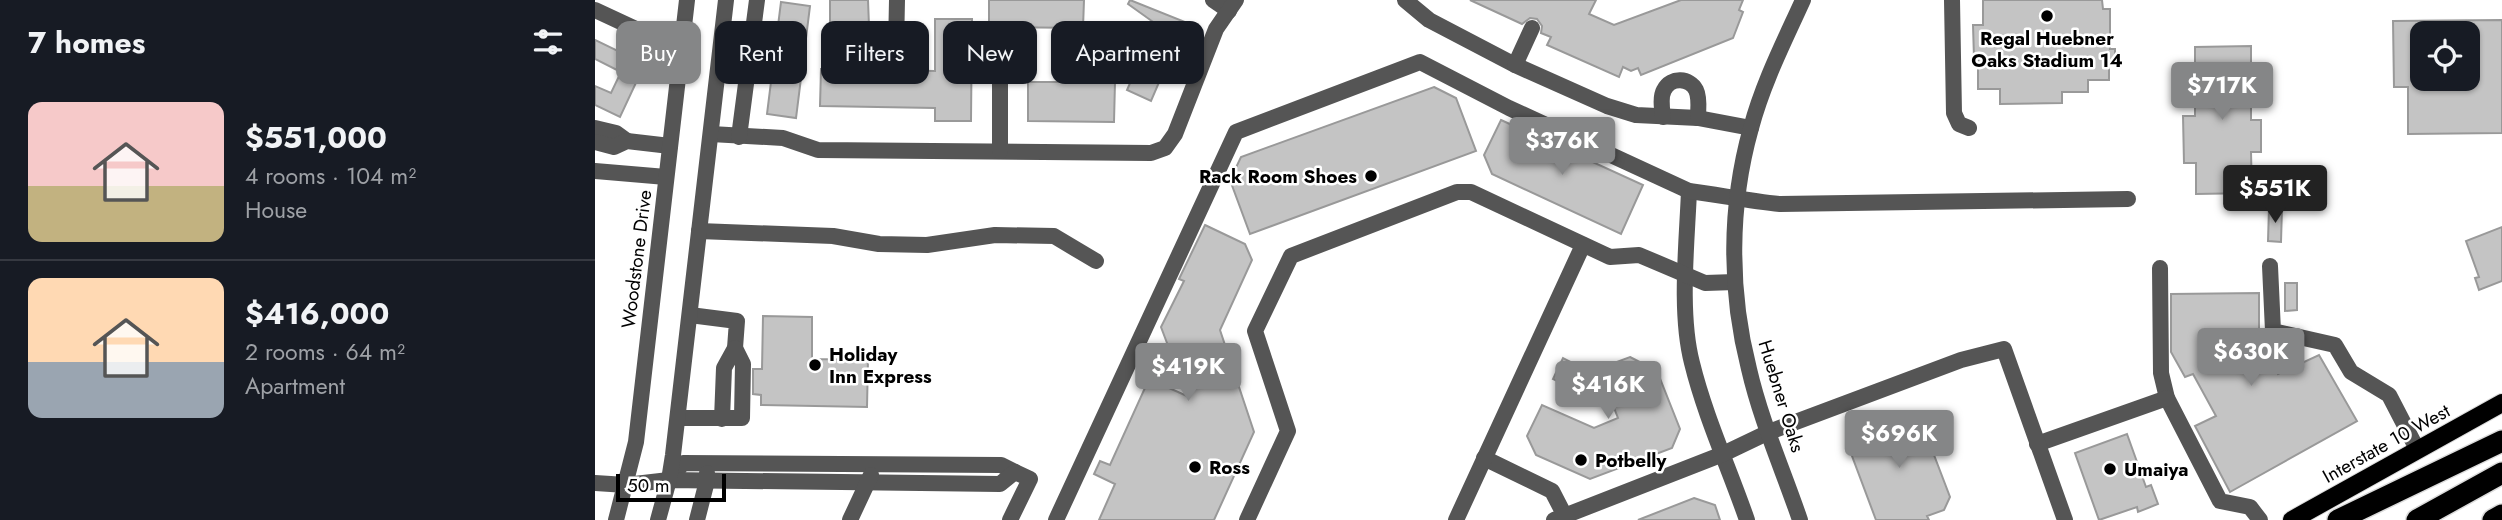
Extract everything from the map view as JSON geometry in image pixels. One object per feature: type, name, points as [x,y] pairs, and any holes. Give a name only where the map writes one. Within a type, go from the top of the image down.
[{"type":"highway","points":[[2338,520],[2502,441]]},
{"type":"highway","points":[[2417,520],[2502,472]]},
{"type":"highway","points":[[2493,520],[2502,515]]},
{"type":"main road","name":"Interstate 10 West","points":[[2292,520],[2502,402]]},
{"type":"street","name":"Woodstone Drive","points":[[684,21],[687,0]]},
{"type":"street","points":[[658,520],[669,480],[678,418],[726,0]]},
{"type":"street","points":[[740,137],[757,0]]},
{"type":"street","points":[[897,0],[897,21]]},
{"type":"street","points":[[711,134],[783,138],[817,150],[1151,153],[1165,148],[1175,134],[1216,29],[1233,6],[1213,0]]},
{"type":"street","points":[[1405,0],[1429,20],[1515,65],[1607,106],[1636,115],[1698,118],[1751,128]]},
{"type":"street","name":"Huebner Oaks","points":[[1800,520],[1749,371],[1739,323],[1735,282],[1737,200],[1751,128],[1766,82],[1803,0]]},
{"type":"street","points":[[1952,0],[1954,113],[1959,124],[1969,128]]},
{"type":"street","points":[[595,10],[619,21]]},
{"type":"street","points":[[1515,65],[1532,28]]},
{"type":"street","points":[[1056,520],[1236,132],[1420,62],[1509,108],[1689,191],[1737,200],[1780,204],[2128,199]]},
{"type":"street","points":[[1663,117],[1663,92],[1671,82],[1684,80],[1694,87],[1697,93],[1698,118]]},
{"type":"street","name":"Woodstone Drive","points":[[616,520],[636,442],[677,84]]},
{"type":"street","points":[[1000,84],[1000,151]]},
{"type":"street","points":[[595,128],[617,133],[627,141]]},
{"type":"street","points":[[595,142],[614,147],[627,141],[670,146]]},
{"type":"street","points":[[595,171],[666,177]]},
{"type":"street","points":[[1689,191],[1685,277],[1691,361],[1748,520]]},
{"type":"street","points":[[1247,520],[1288,431],[1255,331],[1291,256],[1457,192],[1471,192],[1610,257],[1639,255],[1685,277],[1705,283],[1735,282]]},
{"type":"street","points":[[699,231],[833,236],[879,244],[927,245],[995,235],[1054,236],[1095,261]]},
{"type":"street","points":[[1456,520],[1583,244]]},
{"type":"street","points":[[2270,267],[2273,331],[2335,345],[2351,372],[2389,395],[2417,449]]},
{"type":"street","points":[[2161,268],[2161,373],[2167,398],[2220,501],[2250,507],[2260,520]]},
{"type":"street","points":[[678,418],[742,418],[743,364],[735,348],[737,321],[690,315]]},
{"type":"street","points":[[1484,458],[1552,491],[1562,518],[1723,454],[1769,432],[1961,360],[2004,349],[2065,520]]},
{"type":"street","points":[[2037,444],[2167,398]]},
{"type":"street","points":[[669,480],[684,463],[1001,464],[1030,479],[1010,520]]},
{"type":"street","points":[[697,520],[707,481],[707,463]]},
{"type":"street","points":[[832,464],[832,483]]},
{"type":"street","points":[[850,520],[877,464]]},
{"type":"street","points":[[595,482],[626,485],[669,480],[1000,484],[1015,472]]},
{"type":"building","points":[[830,0],[868,0],[869,21],[830,21]]},
{"type":"building","points":[[989,0],[1084,0],[1083,21],[1051,21],[1051,28],[1037,28],[1037,21],[989,21]]},
{"type":"building","points":[[1130,0],[1182,21],[1152,21],[1128,4]]},
{"type":"building","points":[[1470,0],[1596,0],[1589,14],[1614,25],[1681,0],[1743,0],[1739,10],[1743,12],[1733,38],[1641,75],[1638,68],[1631,71],[1623,67],[1619,77],[1547,45],[1551,37],[1541,33],[1542,26],[1537,19],[1530,18],[1522,24]]},
{"type":"building","points":[[1983,0],[2102,0],[2103,9],[2110,9],[2110,49],[2115,49],[2115,63],[2109,63],[2109,80],[2088,80],[2088,92],[2062,92],[2062,103],[2000,104],[2000,89],[1978,89],[1978,58],[1974,58],[1973,25],[1983,25]]},
{"type":"building","points":[[781,2],[810,6],[807,30],[807,21],[779,21]]},
{"type":"building","points":[[935,19],[972,19],[943,21],[943,84],[971,84],[971,121],[935,121],[935,108],[820,106],[821,69],[821,84],[929,84],[929,71],[935,71]]},
{"type":"building","points":[[2502,20],[2502,133],[2408,134],[2408,87],[2394,87],[2393,21]]},
{"type":"building","points":[[595,40],[616,50],[616,70],[595,59]]},
{"type":"building","points":[[2251,46],[2251,120],[2261,120],[2261,152],[2251,152],[2252,193],[2196,194],[2196,163],[2184,163],[2183,116],[2195,116],[2195,47]]},
{"type":"building","points":[[616,82],[635,84],[620,117],[595,105],[595,86],[611,93]]},
{"type":"building","points":[[771,84],[800,84],[796,118],[767,114]]},
{"type":"building","points":[[1028,84],[1115,84],[1114,122],[1028,121]]},
{"type":"building","points":[[1130,84],[1158,84],[1151,101],[1127,90]]},
{"type":"building","points":[[1434,87],[1456,98],[1476,151],[1250,234],[1230,180],[1241,157]]},
{"type":"building","points":[[1501,120],[1643,185],[1621,234],[1492,174],[1484,155]]},
{"type":"building","points":[[2269,208],[2282,208],[2281,242],[2268,241]]},
{"type":"building","points":[[1205,225],[1245,244],[1252,260],[1220,330],[1254,432],[1214,520],[1099,520],[1115,484],[1094,474],[1100,461],[1110,465],[1149,379],[1187,396],[1161,327],[1184,281],[1179,279]]},
{"type":"building","points":[[2502,227],[2502,281],[2479,290],[2475,278],[2479,277],[2466,241]]},
{"type":"building","points":[[2285,283],[2297,283],[2297,310],[2285,311]]},
{"type":"building","points":[[2259,293],[2259,337],[2278,374],[2319,355],[2357,421],[2230,492],[2195,426],[2216,416],[2193,374],[2185,377],[2171,352],[2171,294]]},
{"type":"building","name":"Holiday Inn Express","points":[[763,316],[812,317],[812,359],[868,360],[867,407],[761,405],[761,395],[753,394],[753,369],[762,369]]},
{"type":"building","points":[[1630,357],[1657,371],[1680,429],[1672,448],[1590,479],[1536,455],[1527,436],[1542,405],[1594,428],[1618,418],[1600,373],[1590,396],[1553,379],[1563,358],[1590,372]]},
{"type":"building","points":[[1905,413],[1921,421],[1950,497],[1944,510],[1927,516],[1929,520],[1876,520],[1849,448],[1856,432]]},
{"type":"building","name":"Umaiya","points":[[2127,434],[2146,487],[2151,485],[2158,504],[2138,512],[2137,507],[2099,520],[2075,453]]},
{"type":"building","points":[[1694,498],[1715,505],[1720,520],[1638,520]]},
{"type":"place","name":"Regal Huebner Oaks Stadium 14","points":[[2047,16]]},
{"type":"place","name":"Rack Room Shoes","points":[[1371,176]]},
{"type":"place","name":"Holiday Inn Express","points":[[815,365]]},
{"type":"place","name":"Potbelly","points":[[1581,460]]},
{"type":"place","name":"Ross","points":[[1195,467]]},
{"type":"place","name":"Umaiya","points":[[2110,469]]}]
